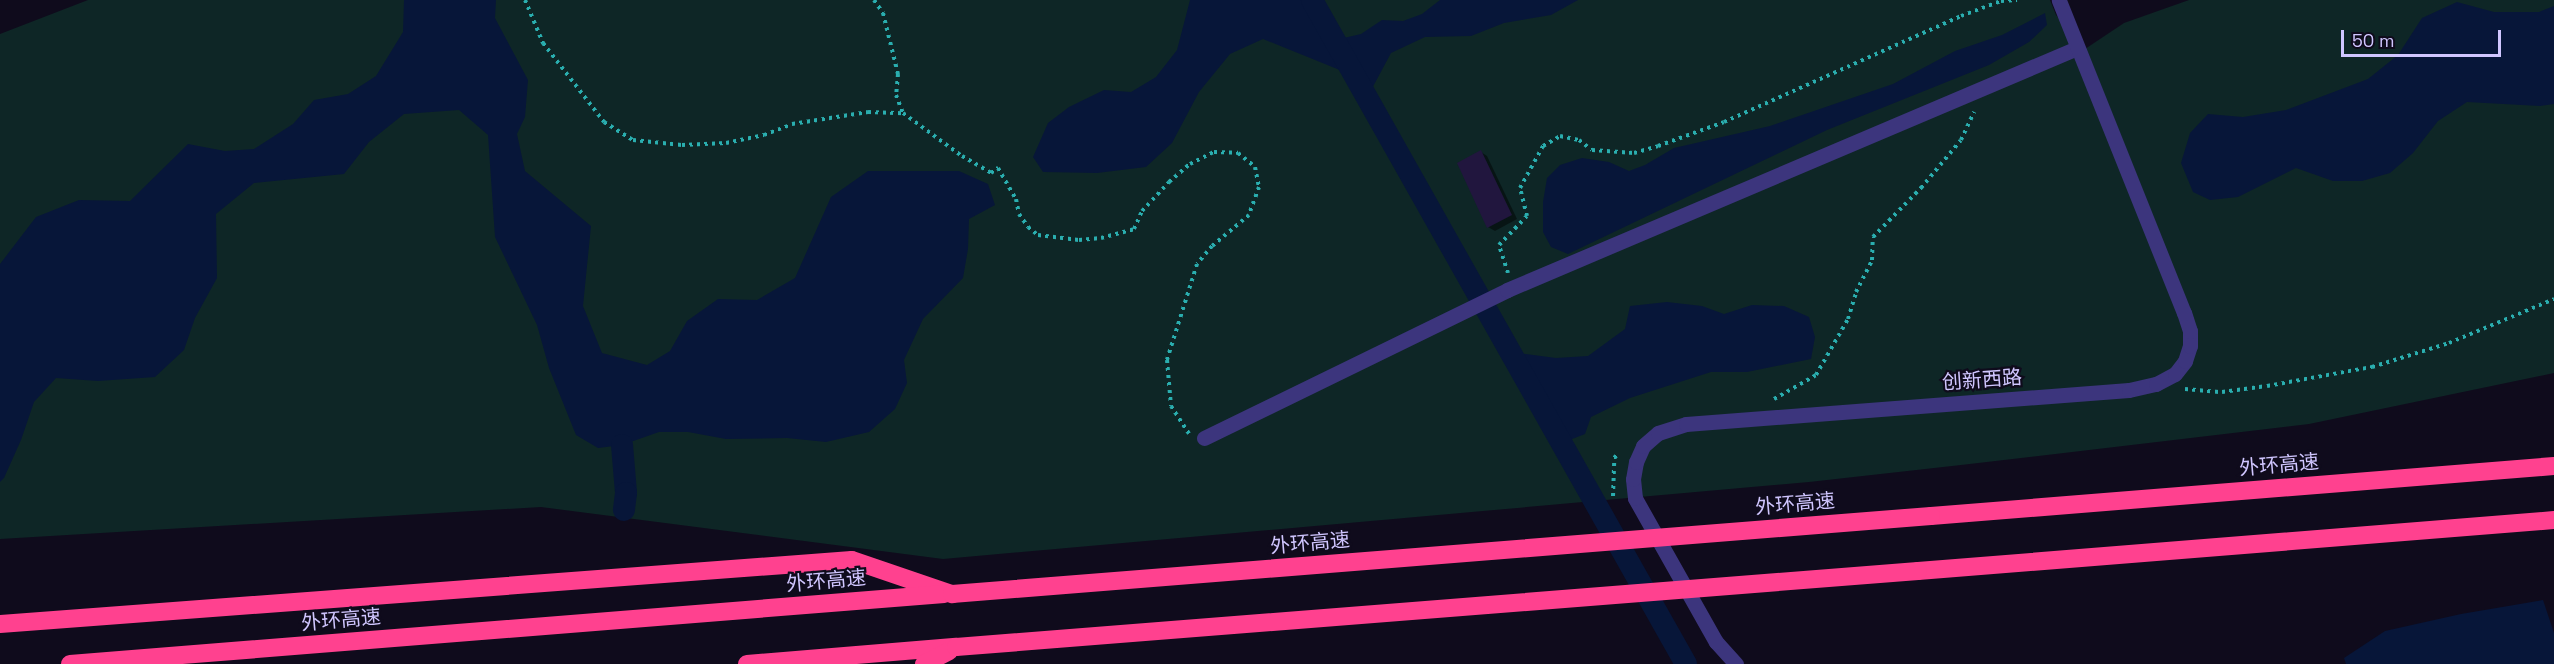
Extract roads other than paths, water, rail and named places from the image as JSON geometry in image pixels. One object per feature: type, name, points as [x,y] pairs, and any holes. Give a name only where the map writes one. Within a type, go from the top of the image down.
[{"type":"highway","name":"外环高速","points":[[70,664],[2554,466]]},
{"type":"highway","points":[[747,664],[2554,520]]},
{"type":"highway","points":[[0,624],[852,560],[952,594]]},
{"type":"highway","points":[[924,664],[956,647]]},
{"type":"street","name":"创新西路","points":[[1736,664],[1716,642],[1635,498],[1633,479],[1636,462],[1643,446],[1658,433],[1686,424],[2129,390],[2156,384],[2175,374],[2185,361],[2190,346],[2190,331],[2184,313],[2059,0]]},
{"type":"street","points":[[1204,438],[1512,288],[2077,48]]},
{"type":"water","points":[[404,0],[496,0],[495,18],[528,80],[525,117],[517,134],[525,171],[591,226],[583,306],[602,353],[647,365],[670,351],[687,321],[718,299],[757,300],[795,278],[831,197],[868,171],[959,171],[988,184],[995,205],[969,219],[968,249],[963,278],[923,319],[904,360],[907,383],[895,409],[869,432],[826,442],[787,438],[726,439],[688,432],[659,432],[622,445],[598,448],[576,435],[549,368],[537,325],[495,237],[488,135],[459,110],[404,114],[369,142],[344,174],[254,183],[216,214],[217,278],[195,318],[184,350],[155,377],[98,381],[56,378],[34,402],[21,440],[0,482],[0,264],[36,217],[79,200],[130,201],[188,144],[225,151],[254,149],[293,124],[314,100],[348,94],[376,76],[403,32]]},
{"type":"water","points":[[1190,0],[1311,0],[1335,40],[1361,34],[1382,20],[1403,21],[1422,14],[1440,0],[1578,0],[1551,15],[1504,23],[1471,36],[1425,37],[1391,53],[1368,96],[1357,77],[1263,39],[1230,54],[1199,92],[1172,143],[1146,167],[1097,173],[1043,172],[1033,157],[1048,123],[1069,107],[1104,90],[1131,92],[1156,77],[1177,50]]},
{"type":"water","points":[[2457,2],[2494,12],[2539,12],[2554,6],[2554,104],[2540,106],[2467,102],[2438,121],[2413,153],[2390,173],[2362,181],[2333,181],[2296,168],[2238,197],[2210,200],[2193,192],[2181,163],[2190,133],[2208,114],[2243,117],[2286,110],[2368,79],[2398,55],[2422,18]]},
{"type":"water","points":[[2045,13],[2047,25],[2029,42],[1989,65],[1827,130],[1568,254],[1551,247],[1543,232],[1543,202],[1547,178],[1560,165],[1582,158],[1609,162],[1629,171],[1645,165],[1674,148],[1770,126],[1893,84],[1955,51],[2002,35]]},
{"type":"water","points":[[1667,302],[1702,306],[1724,314],[1752,305],[1784,306],[1809,317],[1815,337],[1811,359],[1747,372],[1711,372],[1630,398],[1591,417],[1585,434],[1562,443],[1511,352],[1556,358],[1588,356],[1625,329],[1630,306]]},
{"type":"water","points":[[2543,600],[2554,633],[2554,664],[2346,664],[2344,658],[2385,631],[2461,614]]},
{"type":"waterway","points":[[1312,0],[1686,664]]},
{"type":"waterway","points":[[622,445],[626,493],[624,510]]}]
